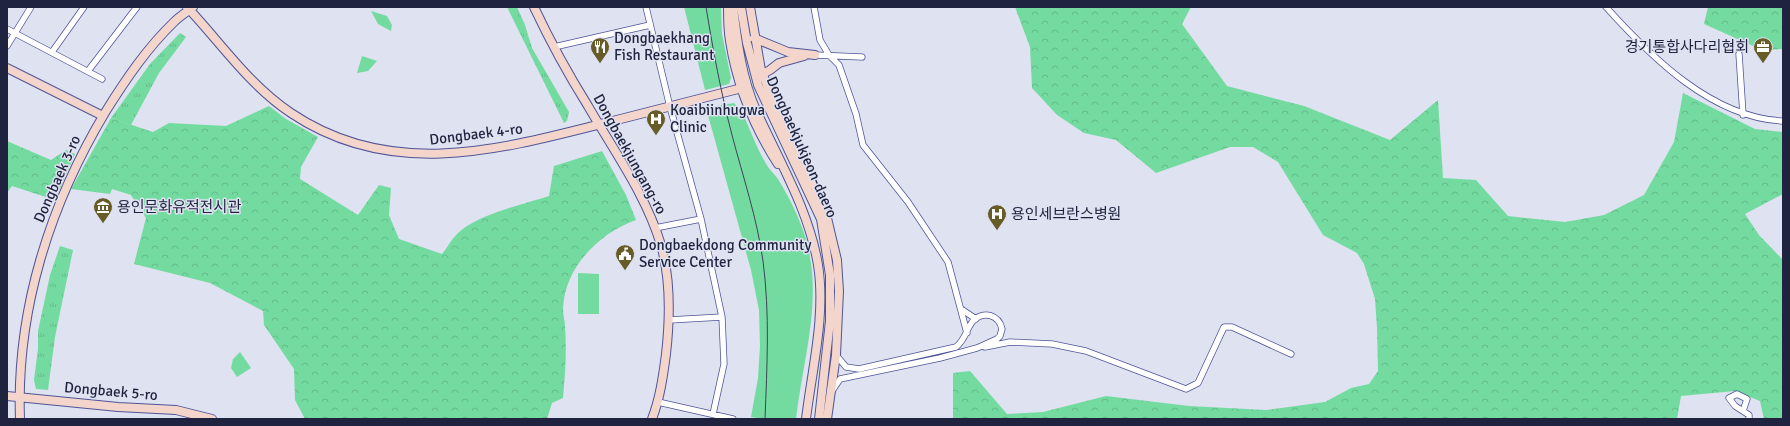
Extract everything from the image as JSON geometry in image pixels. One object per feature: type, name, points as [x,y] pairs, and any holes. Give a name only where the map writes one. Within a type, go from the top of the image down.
[{"type":"street","points":[[7,46],[14,32],[31,7]]},
{"type":"street","points":[[52,52],[84,7]]},
{"type":"street","points":[[88,71],[137,7]]},
{"type":"street","name":"Dongbaekjungang-ro","points":[[534,7],[554,47],[634,183],[655,228],[665,262],[668,320],[666,356],[658,402],[652,419]]},
{"type":"street","points":[[646,7],[670,106],[701,218],[722,317],[724,364],[713,414]]},
{"type":"street","points":[[728,7],[730,41],[742,88],[756,126],[794,189]]},
{"type":"street","name":"Dongbaekjukjeon-daero","points":[[733,7],[738,50],[755,109],[794,189],[809,230],[818,265],[820,312],[806,419]]},
{"type":"street","name":"Dongbaekjukjeon-daero","points":[[741,7],[747,43],[758,85],[821,219],[829,268],[830,321],[819,419]]},
{"type":"street","points":[[750,7],[754,38],[763,74],[789,140],[815,187],[826,214],[837,260],[839,291],[836,355],[827,419]]},
{"type":"street","points":[[814,7],[820,40],[829,55],[839,65],[856,114],[863,145],[908,202],[948,262],[967,333]]},
{"type":"street","points":[[1606,7],[1639,44],[1677,77],[1743,115],[1764,120],[1783,121]]},
{"type":"street","name":"Dongbaek 4-ro","points":[[190,8],[239,67],[277,103],[291,114],[321,130],[367,147],[412,155],[460,153],[546,139],[742,88]]},
{"type":"street","name":"Dongbaek 3-ro","points":[[20,419],[20,360],[29,305],[48,234],[75,168],[103,116],[142,58],[175,21],[190,8]]},
{"type":"street","points":[[554,47],[650,25]]},
{"type":"street","points":[[7,29],[102,78]]},
{"type":"street","points":[[754,38],[779,50],[838,57],[862,57]]},
{"type":"street","points":[[1740,54],[1743,115]]},
{"type":"street","points":[[763,74],[785,60],[815,55]]},
{"type":"street","points":[[7,68],[103,116]]},
{"type":"street","points":[[810,198],[826,214]]},
{"type":"street","points":[[655,228],[701,218]]},
{"type":"street","points":[[830,321],[839,291]]},
{"type":"street","points":[[961,308],[965,313],[976,319]]},
{"type":"street","points":[[836,355],[846,367],[859,370],[950,350],[961,343],[971,324],[976,319],[984,315],[993,316],[1002,326],[1000,336]]},
{"type":"street","points":[[668,320],[722,317]]},
{"type":"street","points":[[831,392],[840,379],[1010,342],[1052,344],[1086,351],[1186,389],[1198,383],[1224,327],[1232,327],[1291,354]]},
{"type":"street","points":[[1000,336],[1010,342]]},
{"type":"street","points":[[977,348],[1000,336]]},
{"type":"street","name":"Dongbaek 5-ro","points":[[7,396],[118,407],[176,410],[212,419]]},
{"type":"street","points":[[658,402],[733,419]]},
{"type":"street","points":[[1743,411],[1749,415],[1749,419]]},
{"type":"green space","points":[[507,7],[517,7],[525,25],[532,48],[569,112],[567,121],[564,123]]},
{"type":"green space","points":[[684,7],[721,7],[722,34],[731,78],[729,84],[705,90]]},
{"type":"green space","points":[[1015,7],[1191,7],[1182,24],[1227,86],[1304,106],[1390,140],[1438,100],[1443,178],[1476,180],[1508,216],[1565,222],[1604,215],[1644,195],[1674,142],[1683,93],[1755,129],[1783,132],[1783,194],[1745,214],[1759,235],[1783,260],[1783,419],[1764,419],[1760,401],[1735,391],[1681,396],[1677,419],[953,419],[953,373],[970,371],[1007,414],[1043,412],[1106,396],[1189,406],[1266,410],[1325,402],[1351,388],[1369,384],[1378,371],[1375,299],[1364,264],[1357,253],[1323,235],[1278,162],[1253,147],[1230,147],[1156,173],[1116,140],[1084,133],[1057,115],[1032,88],[1030,47]]},
{"type":"green space","points":[[1708,7],[1783,7],[1783,49],[1762,50],[1704,24]]},
{"type":"green space","points":[[371,11],[387,16],[392,25],[391,31],[378,24]]},
{"type":"green space","points":[[180,33],[186,37],[159,73],[131,125],[111,118],[150,64]]},
{"type":"green space","points":[[362,56],[377,61],[368,71],[357,73]]},
{"type":"green space","points":[[734,103],[741,110],[764,160],[778,179],[799,219],[810,257],[813,280],[813,303],[796,419],[763,419],[751,417],[758,378],[760,346],[759,310],[751,270],[706,108]]},
{"type":"green space","points":[[269,106],[286,119],[318,137],[301,167],[300,179],[358,215],[379,185],[391,188],[389,215],[399,239],[442,254],[457,234],[476,221],[500,211],[549,196],[554,166],[602,151],[626,195],[636,220],[622,226],[597,243],[577,266],[570,280],[565,294],[563,309],[566,345],[563,398],[552,403],[547,419],[305,419],[295,400],[294,369],[264,325],[263,311],[210,283],[134,264],[146,218],[131,195],[112,189],[110,194],[71,189],[111,118],[153,132],[169,123],[226,126]]},
{"type":"green space","points":[[7,141],[51,160],[66,150],[75,154],[55,200],[12,186],[7,193]]},
{"type":"green space","points":[[60,246],[73,250],[55,337],[48,390],[36,389],[34,380],[38,349],[38,331],[50,275]]},
{"type":"green space","points":[[578,273],[599,274],[599,314],[578,314]]},
{"type":"green space","points":[[240,352],[251,368],[237,377],[231,368],[233,359]]},
{"type":"tram line","points":[[706,7],[724,103],[753,213],[763,261],[767,301],[765,419]]},
{"type":"place","name":"Dongbaekhang Fish Restaurant","points":[[600,64]]},
{"type":"place","name":"경기통합사다리협회","points":[[1763,64]]},
{"type":"place","name":"Koaibiinhugwa Clinic","points":[[656,136]]},
{"type":"place","name":"용인문화유적전시관","points":[[103,224]]},
{"type":"place","name":"용인세브란스병원","points":[[997,231]]},
{"type":"place","name":"Dongbaekdong Community Service Center","points":[[625,271]]}]
